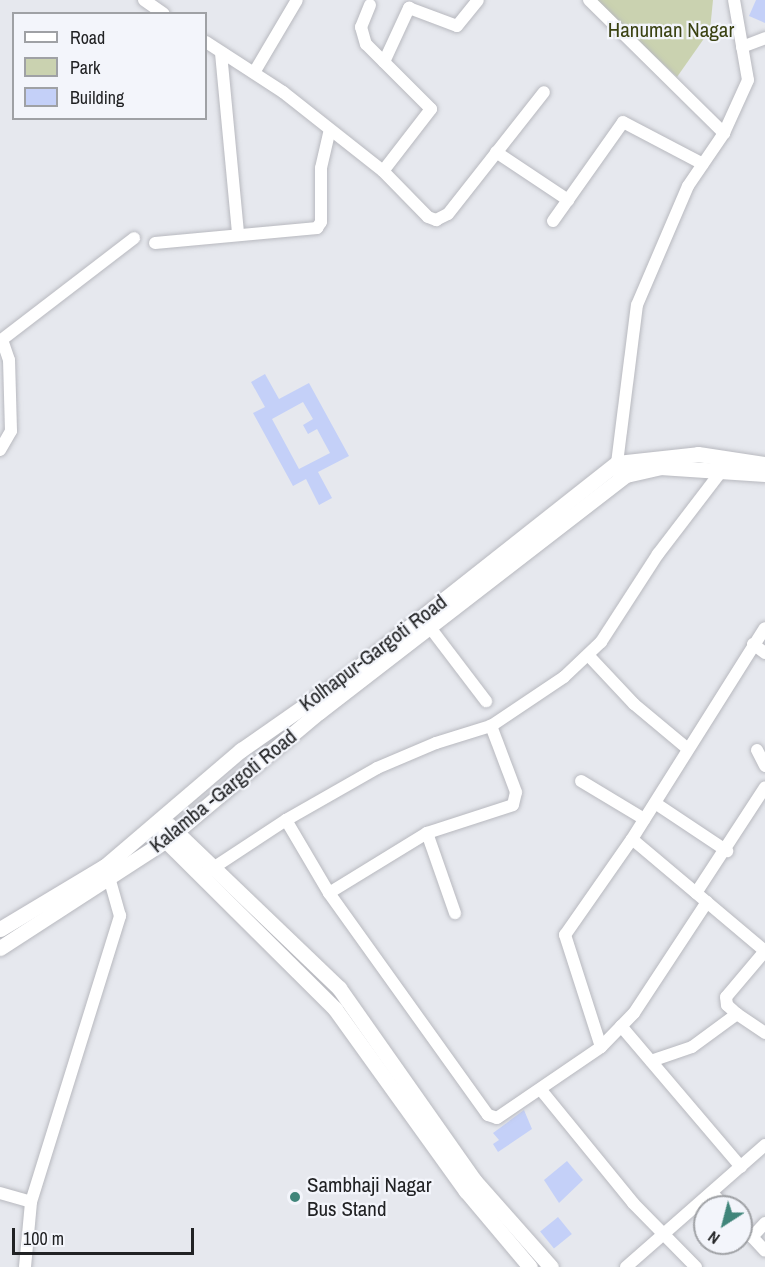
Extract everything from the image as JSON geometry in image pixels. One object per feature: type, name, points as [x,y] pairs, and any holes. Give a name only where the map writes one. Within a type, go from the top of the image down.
[{"type":"main road","points":[[617,462],[710,454],[764,470]]},
{"type":"main road","name":"Kolhapur-Gargoti Road","points":[[2,924],[108,872],[155,822],[241,750],[427,623],[617,462]]},
{"type":"main road","name":"Kalamba -Gargoti Road","points":[[2,924],[7,945],[108,872],[171,836],[427,623],[634,471],[650,468],[764,470]]},
{"type":"main road","points":[[155,822],[344,993],[474,1180],[551,1267]]},
{"type":"main road","points":[[208,871],[335,1009],[466,1191],[530,1267]]},
{"type":"street","points":[[144,0],[161,12]]},
{"type":"street","points":[[255,71],[297,0]]},
{"type":"street","points":[[384,62],[410,8],[457,26],[478,0]]},
{"type":"street","points":[[589,0],[724,133]]},
{"type":"street","points":[[614,484],[637,305],[688,186],[724,133],[748,80],[734,0]]},
{"type":"street","points":[[370,6],[361,36],[431,109],[383,171]]},
{"type":"street","points":[[742,47],[765,38]]},
{"type":"street","points":[[207,43],[220,53],[255,71],[383,171],[428,217],[436,220],[448,214],[544,92]]},
{"type":"street","points":[[220,53],[238,234]]},
{"type":"street","points":[[553,220],[623,122],[703,164]]},
{"type":"street","points":[[155,243],[317,228],[321,222],[321,168],[330,130]]},
{"type":"street","points":[[496,152],[568,200]]},
{"type":"street","points":[[0,450],[11,431],[9,360],[1,340],[134,238]]},
{"type":"street","points":[[208,871],[286,820],[377,768],[436,743],[491,726],[564,677],[601,642],[658,554],[723,469]]},
{"type":"street","points":[[427,623],[486,701]]},
{"type":"street","points":[[602,1047],[565,935],[632,839],[765,628]]},
{"type":"street","points":[[753,644],[765,652]]},
{"type":"street","points":[[588,655],[634,704],[688,749]]},
{"type":"street","points":[[329,893],[427,834],[513,805],[517,800],[491,726]]},
{"type":"street","points":[[757,750],[765,766]]},
{"type":"street","points":[[581,781],[644,819]]},
{"type":"street","points":[[696,893],[727,851],[765,787]]},
{"type":"street","points":[[655,803],[727,851]]},
{"type":"street","points":[[286,820],[329,893],[488,1115],[497,1118],[602,1047],[667,966],[707,902]]},
{"type":"street","points":[[427,834],[455,913]]},
{"type":"street","points":[[632,839],[765,951],[726,997],[727,1005],[765,1033]]},
{"type":"street","points":[[25,1267],[31,1202],[120,916],[108,872]]},
{"type":"street","points":[[651,1061],[692,1047],[737,1014]]},
{"type":"street","points":[[621,1026],[741,1167]]},
{"type":"street","points":[[541,1090],[561,1119],[664,1236],[696,1267]]},
{"type":"street","points":[[626,1267],[765,1145]]},
{"type":"street","points":[[0,1193],[31,1202]]},
{"type":"street","points":[[753,1236],[765,1223]]},
{"type":"street","points":[[753,1238],[765,1251]]},
{"type":"green space","name":"Hanuman Nagar","points":[[595,0],[713,0],[710,30],[677,77]]},
{"type":"building","points":[[756,0],[765,0],[765,23],[749,16]]},
{"type":"building","points":[[265,374],[279,399],[309,383],[349,456],[318,472],[332,498],[319,505],[306,479],[293,486],[253,413],[265,407],[251,382]],"holes":[[[303,402],[313,419],[303,425],[308,434],[317,429],[330,453],[299,469],[272,419]]]},
{"type":"building","points":[[524,1110],[532,1129],[498,1152],[493,1144],[499,1140],[493,1133]]},
{"type":"building","points":[[567,1161],[583,1180],[559,1203],[544,1180]]},
{"type":"building","points":[[558,1217],[572,1234],[554,1249],[540,1231]]},
{"type":"place","name":"Sambhaji Nagar Bus Stand","points":[[295,1197]]}]
